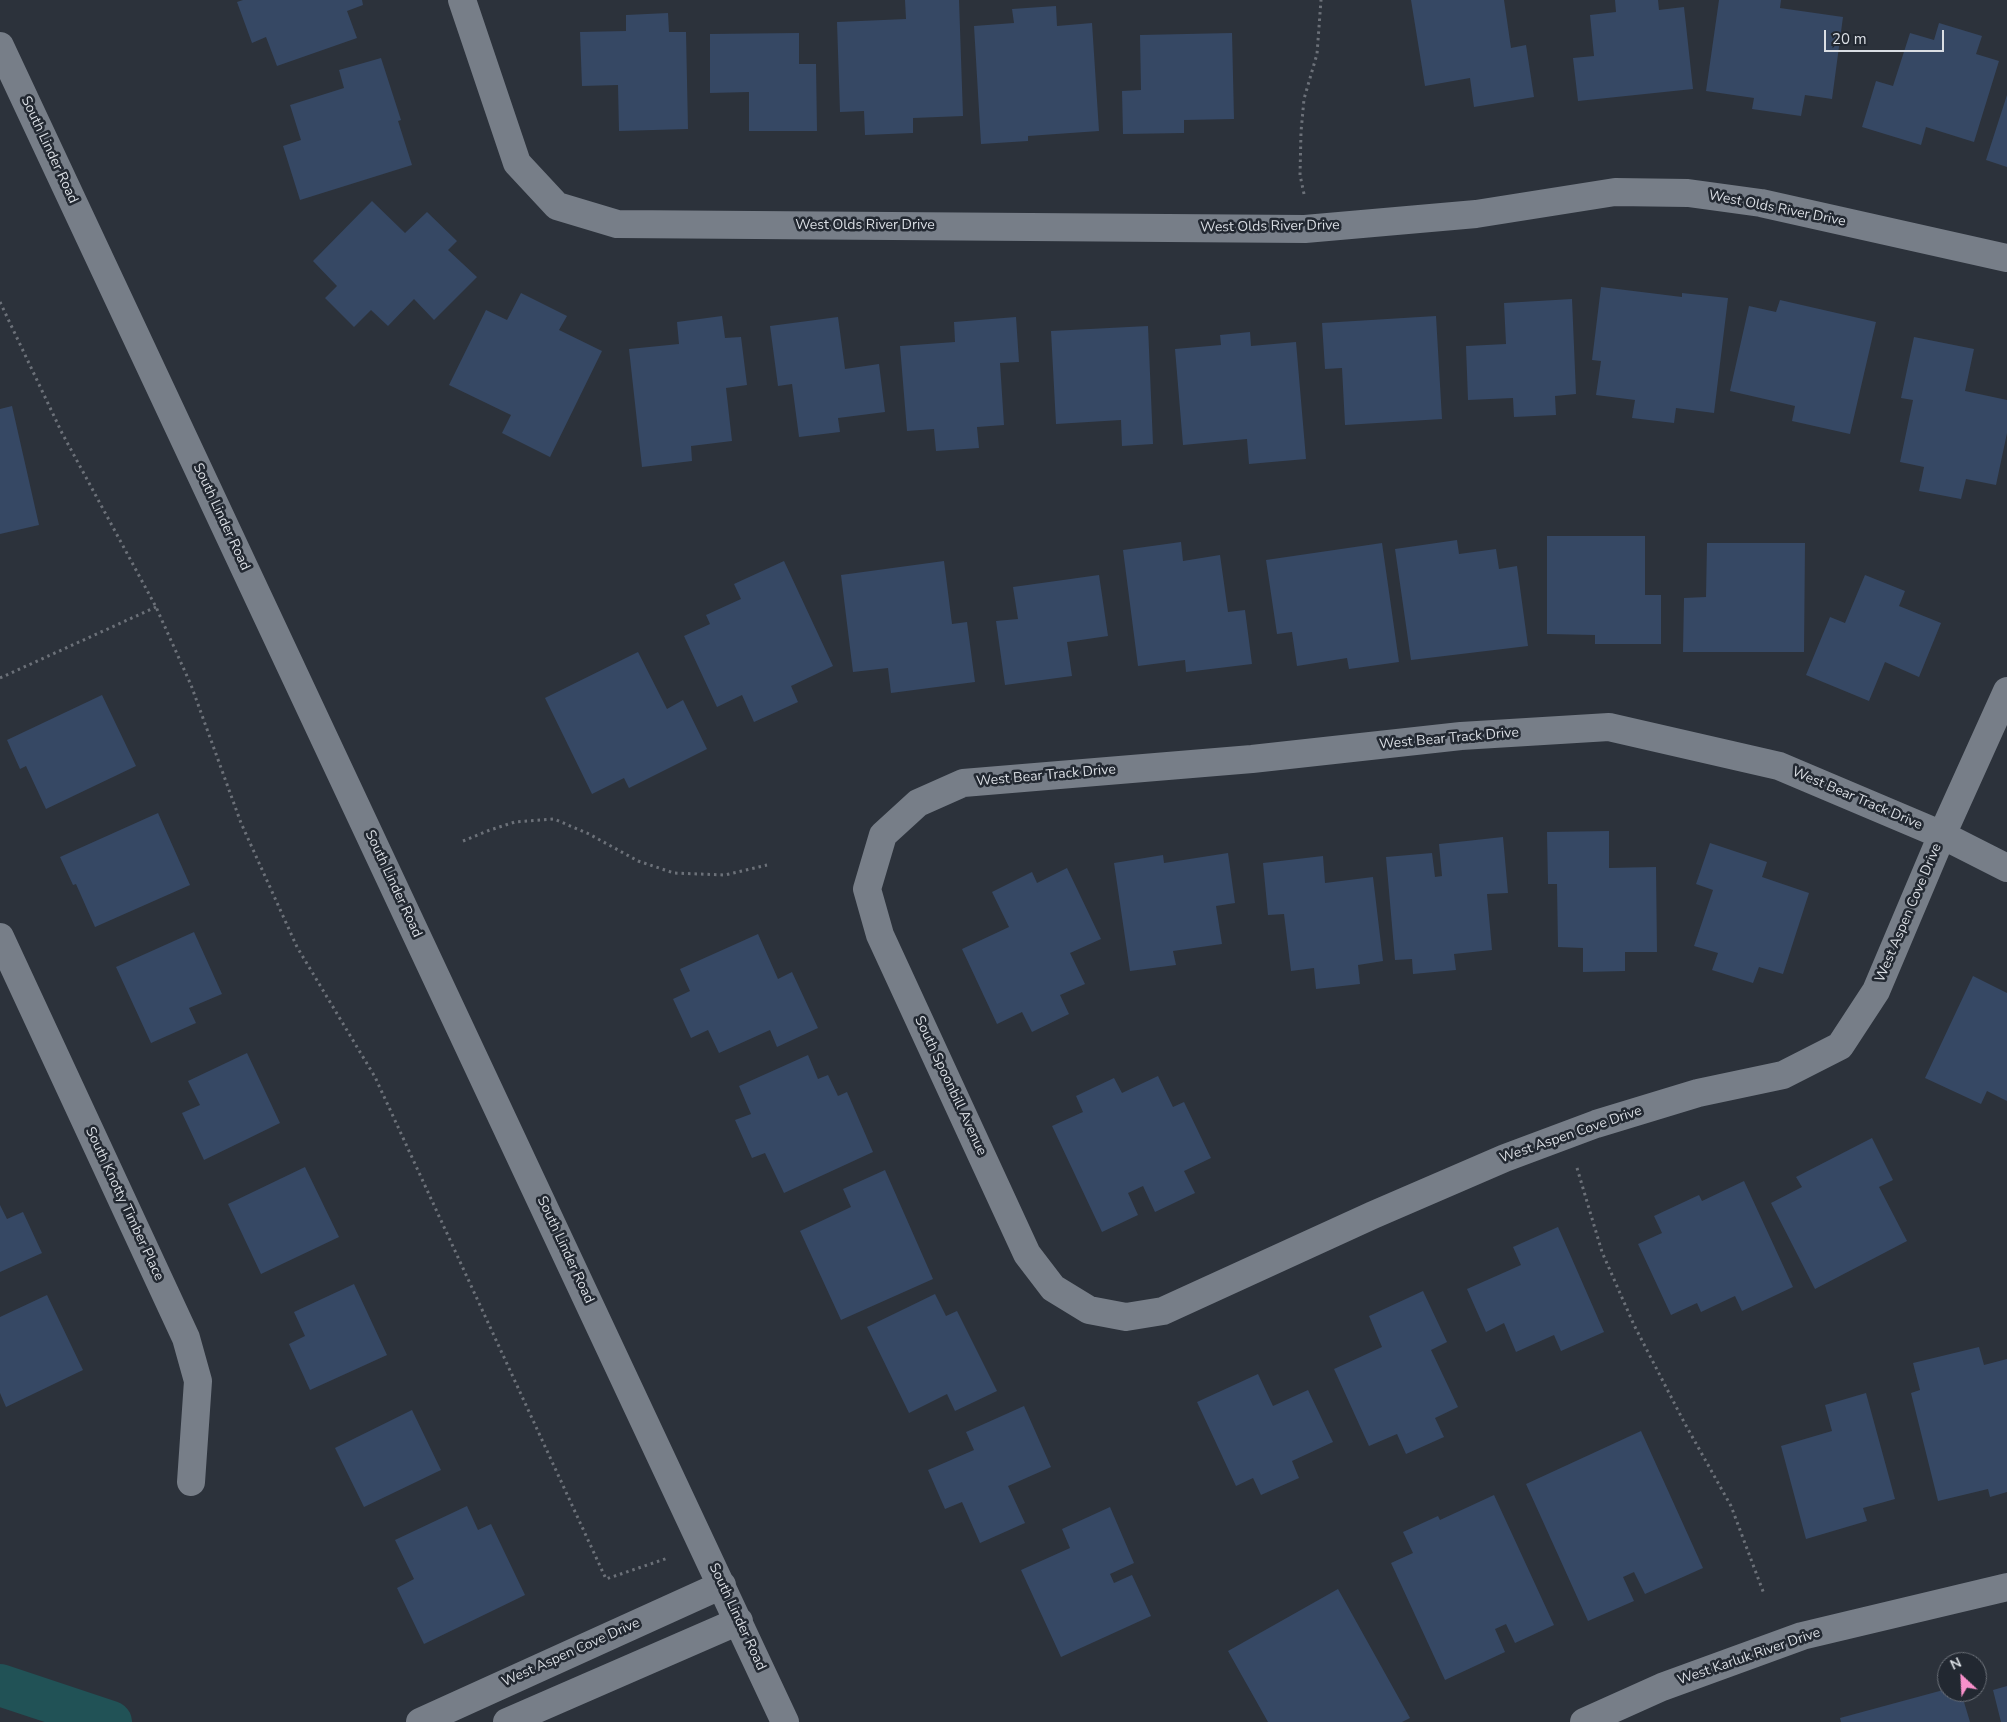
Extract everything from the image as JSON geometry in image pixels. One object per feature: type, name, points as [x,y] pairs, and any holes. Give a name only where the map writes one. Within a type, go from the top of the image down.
[{"type":"street","name":"West Olds River Drive","points":[[462,0],[517,163],[557,206],[617,224],[1305,229],[1476,214],[1614,192],[1688,193],[1761,203],[2007,258]]},
{"type":"street","name":"South Linder Road","points":[[0,46],[785,1722]]},
{"type":"street","name":"West Aspen Cove Drive","points":[[1089,1310],[1126,1317],[1163,1311],[1373,1215],[1505,1158],[1596,1124],[1698,1093],[1783,1075],[1840,1046],[1876,991],[1942,835],[2007,691]]},
{"type":"street","name":"West Bear Track Drive","points":[[883,836],[918,803],[963,783],[1252,759],[1461,736],[1609,727],[1778,766],[1942,835],[2007,868]]},
{"type":"street","name":"South Spoonbill Avenue","points":[[883,836],[867,889],[880,936],[1027,1254],[1053,1288],[1089,1310]]},
{"type":"street","name":"South Knotty Timber Place","points":[[0,938],[186,1338],[198,1381],[191,1482]]},
{"type":"street","name":"West Aspen Cove Drive","points":[[420,1722],[722,1585]]},
{"type":"street","name":"West Karluk River Drive","points":[[1584,1722],[1662,1687],[1802,1636],[2007,1587]]},
{"type":"street","points":[[507,1722],[739,1621]]},
{"type":"path","points":[[1304,195],[1300,175],[1301,132],[1304,99],[1317,54],[1321,0]]},
{"type":"path","points":[[0,302],[62,432],[156,607],[191,685],[241,823],[297,947],[376,1077],[606,1579],[668,1558]]},
{"type":"path","points":[[0,678],[156,607]]},
{"type":"path","points":[[463,841],[515,822],[554,819],[589,834],[638,861],[674,873],[725,875],[767,864]]},
{"type":"path","points":[[1576,1165],[1602,1252],[1648,1352],[1684,1422],[1731,1506],[1764,1594]]},
{"type":"building","points":[[243,0],[362,0],[363,5],[347,11],[357,38],[277,66],[266,37],[252,43],[237,2]]},
{"type":"building","points":[[905,0],[959,0],[963,116],[913,118],[913,133],[865,135],[864,111],[840,112],[837,22],[906,19]]},
{"type":"building","points":[[1411,0],[1504,0],[1511,48],[1526,45],[1534,97],[1474,107],[1470,78],[1425,86]]},
{"type":"building","points":[[1615,0],[1658,0],[1659,10],[1684,7],[1693,89],[1578,101],[1573,58],[1594,56],[1590,15],[1616,12]]},
{"type":"building","points":[[1719,0],[1781,0],[1780,8],[1843,17],[1832,99],[1805,95],[1801,116],[1752,109],[1754,98],[1706,91]]},
{"type":"building","points":[[1056,6],[1057,26],[1092,23],[1099,131],[1028,136],[1028,141],[981,144],[974,26],[1014,23],[1012,9]]},
{"type":"building","points":[[668,13],[669,32],[686,32],[688,129],[619,131],[618,85],[582,86],[580,32],[626,31],[626,15]]},
{"type":"building","points":[[1939,23],[1982,36],[1976,54],[1999,61],[1974,142],[1926,127],[1921,145],[1862,127],[1876,81],[1893,86],[1910,33],[1934,40]]},
{"type":"building","points":[[799,33],[799,64],[816,64],[817,131],[749,131],[749,92],[710,93],[710,34]]},
{"type":"building","points":[[1232,33],[1234,119],[1184,120],[1184,133],[1123,134],[1122,91],[1141,90],[1140,35]]},
{"type":"building","points":[[381,58],[401,120],[398,121],[412,165],[300,200],[283,146],[301,140],[290,105],[344,88],[339,70]]},
{"type":"building","points":[[2007,95],[2007,167],[1986,160]]},
{"type":"building","points":[[372,201],[405,233],[427,212],[457,241],[448,250],[477,277],[434,320],[414,299],[388,326],[371,310],[354,327],[325,298],[337,286],[313,261]]},
{"type":"building","points":[[1601,287],[1682,297],[1682,293],[1728,298],[1714,413],[1676,408],[1674,423],[1632,418],[1635,400],[1596,395],[1601,361],[1592,360]]},
{"type":"building","points":[[521,293],[567,316],[559,330],[602,351],[550,457],[502,433],[511,415],[449,385],[486,310],[507,320]]},
{"type":"building","points":[[1572,299],[1576,394],[1555,396],[1556,415],[1514,417],[1513,398],[1468,400],[1466,346],[1506,344],[1504,303]]},
{"type":"building","points":[[1780,300],[1876,322],[1850,434],[1792,421],[1795,406],[1730,391],[1749,306],[1776,312]]},
{"type":"building","points":[[722,316],[725,338],[741,337],[747,385],[726,388],[732,441],[691,446],[692,461],[642,467],[629,349],[679,344],[677,322]]},
{"type":"building","points":[[1436,316],[1442,419],[1345,425],[1342,368],[1325,369],[1322,323]]},
{"type":"building","points":[[838,317],[845,369],[879,364],[885,412],[838,418],[840,432],[799,437],[792,384],[778,386],[770,326]]},
{"type":"building","points":[[1016,317],[1019,362],[1000,363],[1004,425],[977,427],[979,448],[936,451],[934,429],[907,431],[900,346],[955,342],[954,322]]},
{"type":"building","points":[[1148,326],[1153,444],[1122,446],[1121,420],[1056,424],[1051,331]]},
{"type":"building","points":[[1250,332],[1251,346],[1296,342],[1306,459],[1249,464],[1247,439],[1183,445],[1175,349],[1221,345],[1220,335]]},
{"type":"building","points":[[1914,337],[1974,349],[1965,391],[2007,400],[2007,433],[1996,485],[1966,479],[1961,499],[1919,491],[1924,467],[1900,462],[1913,400],[1901,398]]},
{"type":"building","points":[[12,406],[39,525],[0,534],[0,409]]},
{"type":"building","points":[[1547,536],[1645,536],[1645,595],[1661,595],[1661,644],[1595,644],[1595,635],[1547,634]]},
{"type":"building","points":[[1457,540],[1459,554],[1496,549],[1499,569],[1517,566],[1528,646],[1411,660],[1395,549]]},
{"type":"building","points":[[1181,542],[1183,561],[1220,555],[1228,612],[1245,610],[1252,664],[1186,672],[1185,660],[1138,666],[1123,550]]},
{"type":"building","points":[[1382,543],[1399,662],[1349,669],[1347,658],[1297,666],[1292,632],[1277,634],[1266,560]]},
{"type":"building","points":[[1707,543],[1805,543],[1804,652],[1683,652],[1684,598],[1706,597]]},
{"type":"building","points":[[784,561],[833,666],[791,686],[798,702],[754,722],[742,695],[717,707],[684,636],[710,624],[706,615],[741,599],[734,584]]},
{"type":"building","points":[[944,561],[952,624],[967,622],[975,682],[891,693],[888,668],[853,672],[841,575]]},
{"type":"building","points":[[1099,575],[1108,636],[1067,642],[1072,676],[1005,685],[996,621],[1018,619],[1013,587]]},
{"type":"building","points":[[1865,575],[1905,591],[1899,606],[1941,623],[1919,677],[1885,662],[1869,701],[1806,675],[1830,617],[1845,623]]},
{"type":"building","points":[[638,652],[667,709],[683,700],[707,749],[629,788],[624,778],[592,794],[545,698]]},
{"type":"building","points":[[102,695],[136,766],[46,809],[26,766],[20,769],[7,740]]},
{"type":"building","points":[[158,813],[190,885],[95,927],[76,884],[73,885],[60,857]]},
{"type":"building","points":[[1609,831],[1609,868],[1656,867],[1657,952],[1625,952],[1625,971],[1583,972],[1583,948],[1558,947],[1557,884],[1548,884],[1547,832]]},
{"type":"building","points":[[1503,837],[1508,893],[1487,894],[1492,950],[1454,954],[1456,970],[1413,974],[1412,959],[1395,960],[1386,857],[1432,853],[1435,877],[1442,876],[1439,844]]},
{"type":"building","points":[[1710,843],[1767,862],[1762,877],[1809,893],[1783,974],[1759,967],[1753,983],[1712,970],[1718,953],[1694,946],[1713,890],[1696,884]]},
{"type":"building","points":[[1228,853],[1235,903],[1216,906],[1222,944],[1173,951],[1176,965],[1130,971],[1114,863],[1163,855],[1164,863]]},
{"type":"building","points":[[1323,856],[1325,883],[1373,877],[1383,961],[1358,965],[1360,984],[1316,989],[1314,968],[1291,971],[1284,914],[1268,915],[1263,863]]},
{"type":"building","points":[[1067,868],[1101,939],[1070,953],[1085,984],[1060,995],[1069,1014],[1032,1032],[1022,1012],[997,1024],[962,949],[1009,927],[992,892],[1032,872],[1037,883]]},
{"type":"building","points":[[194,932],[222,994],[189,1008],[196,1023],[151,1043],[116,967]]},
{"type":"building","points":[[758,934],[778,979],[792,972],[818,1028],[777,1047],[770,1030],[719,1053],[708,1030],[691,1038],[673,999],[690,991],[680,969]]},
{"type":"building","points":[[1973,976],[2007,993],[2007,1101],[1987,1091],[1981,1104],[1925,1078]]},
{"type":"building","points":[[247,1053],[280,1123],[204,1160],[182,1113],[200,1105],[188,1081]]},
{"type":"building","points":[[808,1055],[818,1079],[828,1075],[838,1096],[847,1092],[873,1152],[784,1193],[765,1153],[752,1158],[735,1120],[751,1114],[739,1086]]},
{"type":"building","points":[[1158,1076],[1173,1107],[1184,1102],[1211,1158],[1184,1171],[1195,1193],[1155,1212],[1143,1186],[1128,1193],[1138,1215],[1102,1232],[1052,1126],[1083,1112],[1076,1096],[1114,1078],[1122,1093]]},
{"type":"building","points":[[1872,1138],[1893,1180],[1879,1187],[1907,1241],[1815,1289],[1771,1203],[1802,1187],[1796,1177]]},
{"type":"building","points":[[305,1167],[339,1237],[261,1274],[228,1204]]},
{"type":"building","points":[[885,1170],[933,1279],[841,1320],[800,1231],[851,1207],[843,1189]]},
{"type":"building","points":[[1744,1181],[1793,1287],[1742,1311],[1735,1296],[1701,1312],[1697,1303],[1671,1315],[1638,1244],[1662,1233],[1654,1216],[1699,1195],[1702,1201]]},
{"type":"building","points":[[0,1205],[7,1219],[23,1212],[42,1253],[0,1272]]},
{"type":"building","points":[[1558,1227],[1604,1332],[1561,1351],[1554,1335],[1516,1352],[1504,1323],[1486,1332],[1467,1289],[1521,1265],[1513,1247]]},
{"type":"building","points":[[354,1284],[387,1355],[310,1390],[289,1344],[305,1336],[294,1312]]},
{"type":"building","points":[[1423,1291],[1447,1342],[1431,1350],[1458,1407],[1435,1418],[1444,1437],[1406,1454],[1397,1434],[1369,1446],[1334,1369],[1382,1347],[1369,1316]]},
{"type":"building","points":[[935,1294],[946,1316],[957,1311],[997,1391],[955,1411],[947,1394],[909,1413],[867,1327]]},
{"type":"building","points":[[47,1295],[83,1370],[6,1407],[0,1393],[0,1317]]},
{"type":"building","points":[[1979,1347],[1984,1365],[2007,1359],[2007,1492],[1990,1497],[1988,1489],[1938,1501],[1911,1393],[1920,1390],[1913,1363]]},
{"type":"building","points":[[1258,1374],[1273,1406],[1308,1390],[1333,1442],[1292,1461],[1299,1478],[1261,1495],[1253,1478],[1236,1486],[1197,1402]]},
{"type":"building","points":[[1866,1393],[1895,1499],[1863,1508],[1867,1521],[1806,1539],[1781,1446],[1832,1431],[1825,1405]]},
{"type":"building","points":[[1024,1406],[1051,1467],[1008,1486],[1025,1523],[980,1543],[962,1502],[945,1509],[928,1470],[974,1450],[966,1432]]},
{"type":"building","points":[[412,1410],[441,1470],[364,1507],[335,1448]]},
{"type":"building","points":[[1641,1431],[1703,1568],[1645,1594],[1634,1572],[1623,1577],[1634,1601],[1588,1621],[1526,1484]]},
{"type":"building","points":[[1494,1495],[1554,1625],[1515,1643],[1506,1624],[1495,1629],[1505,1652],[1445,1680],[1391,1563],[1413,1553],[1403,1532],[1438,1516],[1440,1520]]},
{"type":"building","points":[[467,1506],[478,1530],[491,1524],[525,1595],[424,1644],[397,1588],[414,1579],[395,1540]]},
{"type":"building","points":[[1110,1507],[1134,1563],[1110,1574],[1114,1583],[1132,1575],[1151,1616],[1061,1657],[1021,1570],[1070,1548],[1062,1529]]},
{"type":"building","points":[[1338,1589],[1410,1718],[1402,1722],[1268,1722],[1228,1651]]},
{"type":"building","points":[[2007,1686],[2007,1722],[2001,1722],[1993,1690]]},
{"type":"building","points":[[1937,1692],[1937,1702],[1964,1702],[1970,1722],[1841,1722],[1840,1718]]},
{"type":"waterway","points":[[0,1685],[111,1722]]}]
